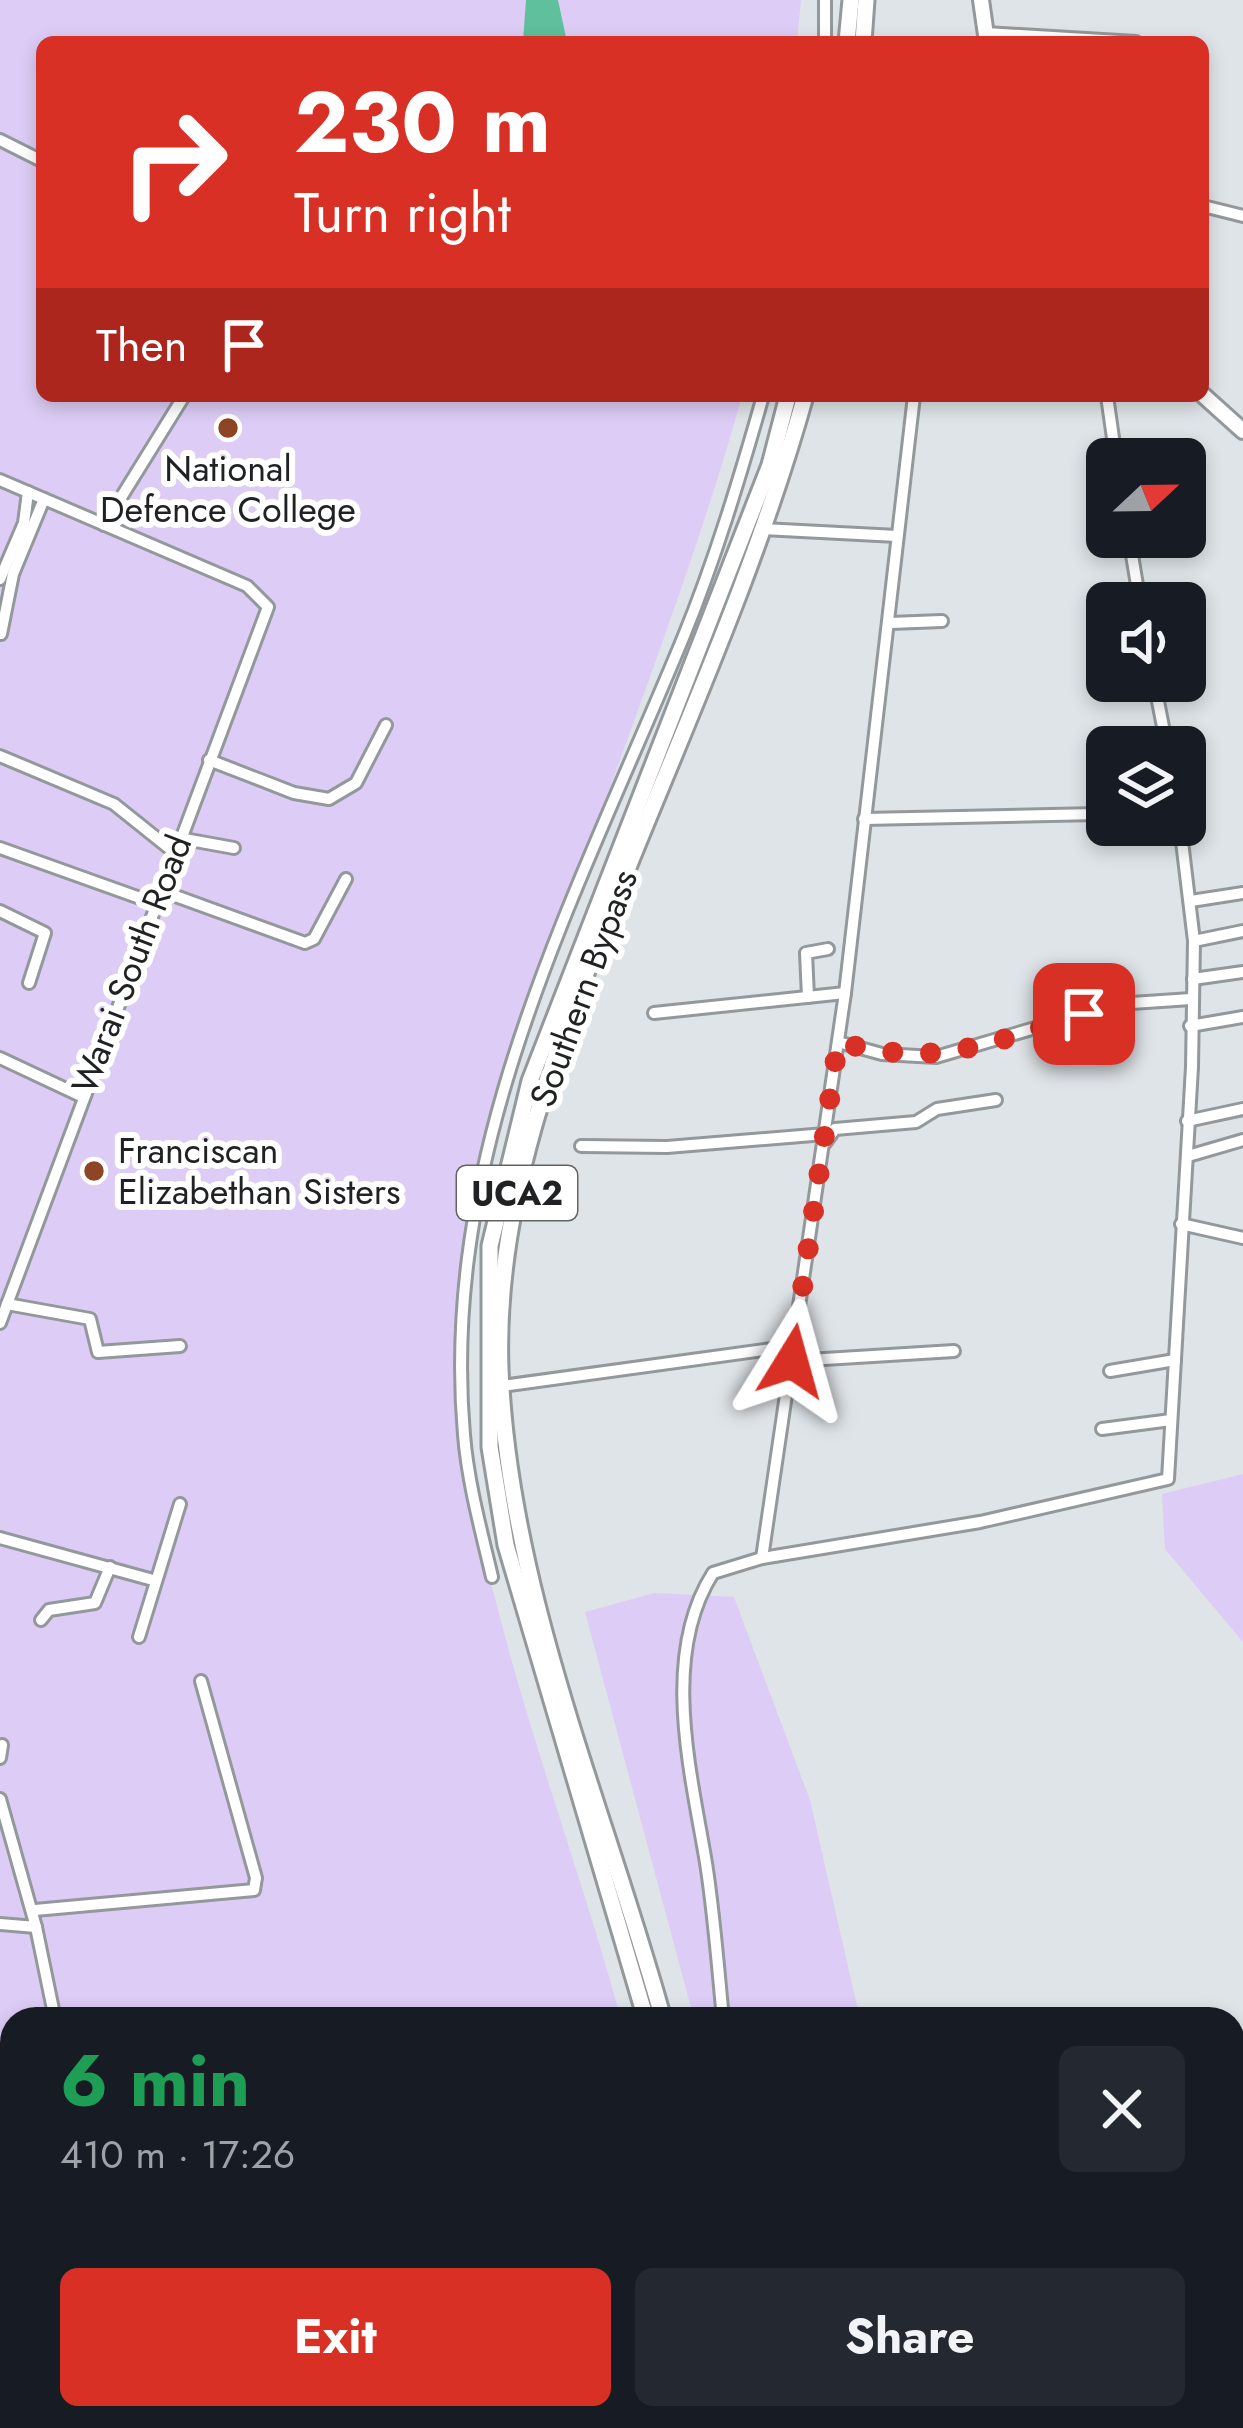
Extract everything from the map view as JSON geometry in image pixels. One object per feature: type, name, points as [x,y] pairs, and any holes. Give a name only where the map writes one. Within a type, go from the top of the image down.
[{"type":"highway","points":[[847,36],[850,0]]},
{"type":"highway","points":[[863,36],[866,0]]},
{"type":"highway","name":"Southern Bypass","points":[[642,2007],[506,1545],[490,1447],[490,1246],[530,1081],[770,465],[786,402]]},
{"type":"highway","name":"Southern Bypass","points":[[659,2007],[523,1540],[502,1386],[503,1295],[528,1139],[574,1001],[763,529],[803,402]]},
{"type":"main road","points":[[981,0],[987,36]]},
{"type":"main road","points":[[1209,400],[1243,431]]},
{"type":"street","points":[[824,36],[825,0]]},
{"type":"street","points":[[0,140],[36,158]]},
{"type":"street","points":[[1209,208],[1243,216]]},
{"type":"street","points":[[0,481],[104,525],[180,402]]},
{"type":"street","points":[[492,1577],[472,1491],[461,1388],[464,1298],[488,1136],[557,933],[695,607],[761,402]]},
{"type":"street","points":[[762,1558],[845,993],[913,402]]},
{"type":"street","points":[[1107,402],[1113,438]]},
{"type":"street","points":[[0,579],[24,523],[28,492]]},
{"type":"street","points":[[1,634],[13,574],[44,500]]},
{"type":"street","name":"Warai South Road","points":[[0,1323],[81,1096],[107,1041],[268,607],[258,592],[104,525]]},
{"type":"street","points":[[763,529],[897,536]]},
{"type":"street","points":[[890,623],[942,621]]},
{"type":"street","points":[[209,760],[294,793],[329,799],[356,783],[386,725]]},
{"type":"street","points":[[0,756],[114,804],[174,852]]},
{"type":"street","points":[[864,819],[1086,814]]},
{"type":"street","points":[[179,838],[234,848]]},
{"type":"street","points":[[722,2007],[705,1861],[694,1816],[685,1668],[696,1606],[709,1578],[718,1569],[762,1558],[1164,1484],[1188,1156],[1193,941],[1183,846]]},
{"type":"street","points":[[0,848],[304,943],[314,939],[346,879]]},
{"type":"street","points":[[1191,901],[1243,893]]},
{"type":"street","points":[[0,911],[45,933],[29,983]]},
{"type":"street","points":[[1193,941],[1243,932]]},
{"type":"street","points":[[808,997],[806,953],[828,949]]},
{"type":"street","points":[[1193,979],[1243,971]]},
{"type":"street","points":[[655,1013],[845,993]]},
{"type":"street","points":[[838,1042],[882,1054],[936,1057],[1117,1004],[1191,999]]},
{"type":"street","points":[[1190,1026],[1243,1017]]},
{"type":"street","points":[[0,1058],[81,1096]]},
{"type":"street","points":[[581,1146],[824,1140],[835,1129],[916,1122],[937,1109],[996,1100]]},
{"type":"street","points":[[1186,1121],[1243,1109]]},
{"type":"street","points":[[1188,1156],[1243,1140]]},
{"type":"street","points":[[1181,1224],[1243,1238]]},
{"type":"street","points":[[7,1304],[90,1319],[98,1352],[180,1346]]},
{"type":"street","points":[[502,1386],[794,1346]]},
{"type":"street","points":[[792,1361],[954,1351]]},
{"type":"street","points":[[1110,1371],[1175,1360]]},
{"type":"street","points":[[1102,1429],[1171,1420]]},
{"type":"street","points":[[139,1637],[180,1504]]},
{"type":"street","points":[[0,1538],[153,1580]]},
{"type":"street","points":[[41,1620],[49,1610],[95,1603],[110,1567]]},
{"type":"street","points":[[35,1910],[254,1891],[256,1879],[201,1681]]},
{"type":"street","points":[[0,1799],[35,1910],[53,2007]]},
{"type":"street","points":[[0,1924],[36,1927]]},
{"type":"shaded area","points":[[0,0],[801,0],[798,36],[36,36],[36,402],[740,402],[695,548],[504,1102],[476,1207],[460,1314],[462,1423],[489,1575],[618,2007],[0,2007]]},
{"type":"shaded area","points":[[526,0],[558,0],[566,36],[523,36]]},
{"type":"shaded area","points":[[1243,1474],[1243,1642],[1165,1549],[1162,1494]]},
{"type":"shaded area","points":[[654,1593],[734,1597],[810,1800],[857,2007],[691,2007],[585,1612]]},
{"type":"place","name":"National Defence College","points":[[228,428]]},
{"type":"place","name":"Franciscan Elizabethan Sisters","points":[[94,1171]]},
{"type":"route","points":[[792,1361],[838,1042],[882,1054],[936,1057],[1084,1014]]}]
